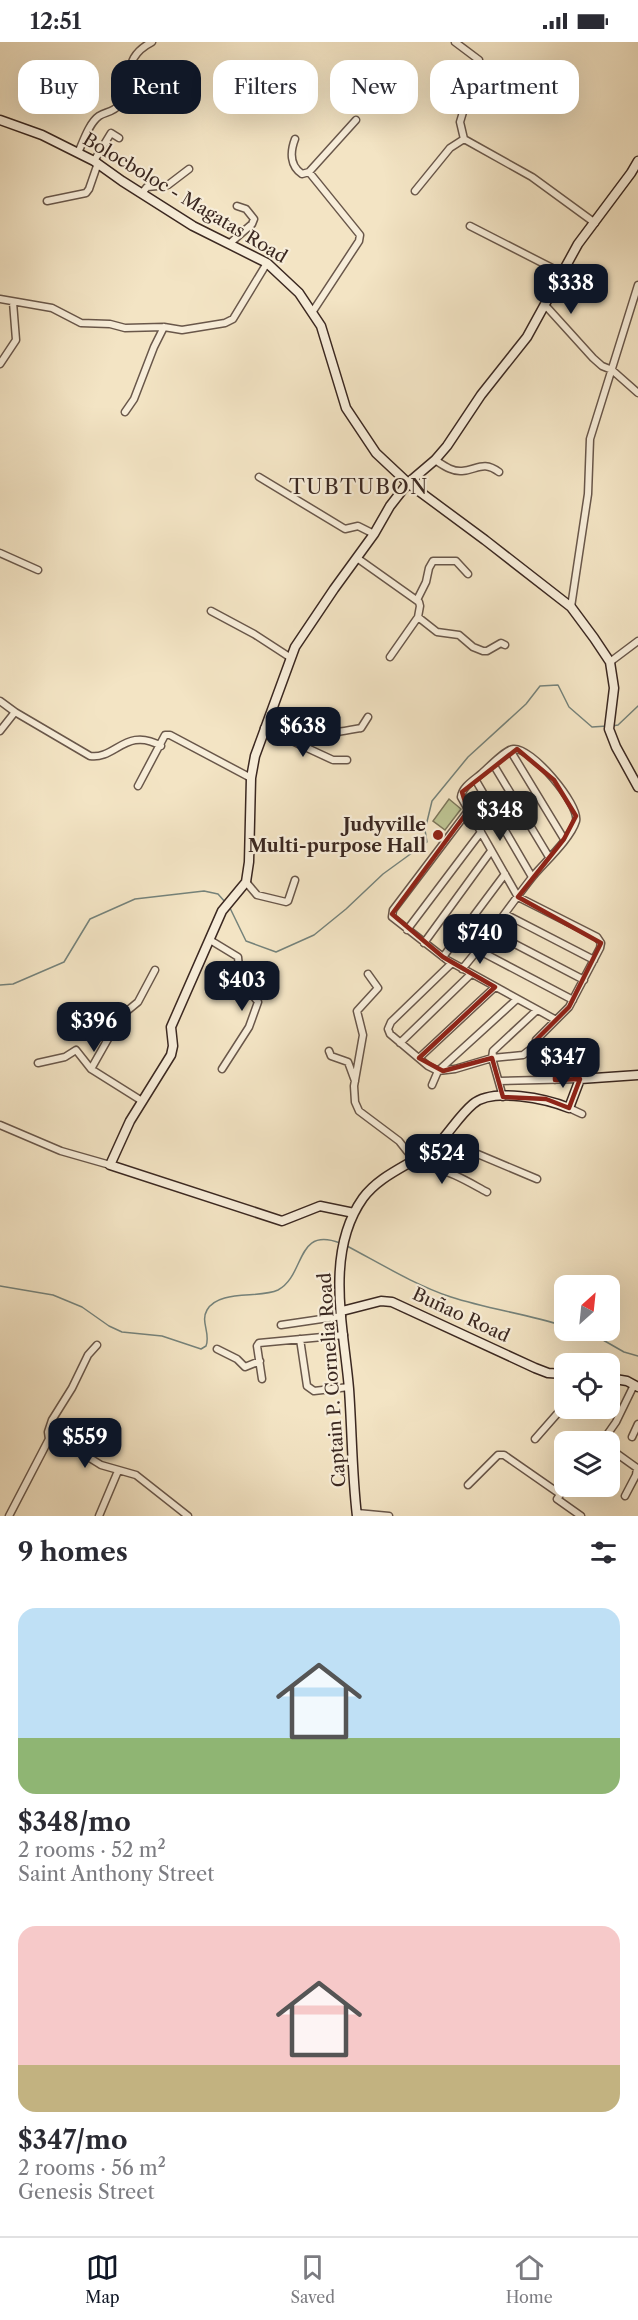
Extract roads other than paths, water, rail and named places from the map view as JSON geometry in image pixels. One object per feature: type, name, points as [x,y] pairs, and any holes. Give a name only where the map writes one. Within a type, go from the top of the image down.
[{"type":"street","points":[[78,153],[98,116],[115,109],[119,104],[130,77],[132,59],[136,52],[152,42]]},
{"type":"street","points":[[457,42],[479,60],[460,122],[464,139],[532,177],[595,223]]},
{"type":"street","name":"Bolocboloc - Magatas Road","points":[[0,120],[42,135],[96,162],[185,221],[267,263],[299,292],[321,326],[346,408],[376,453],[408,483],[477,533],[571,607],[610,662],[614,688],[610,725],[616,747],[638,787]]},
{"type":"street","points":[[295,139],[291,155],[295,168],[302,174],[309,172],[356,120]]},
{"type":"street","points":[[47,201],[86,193],[96,162],[111,133],[119,138]]},
{"type":"street","points":[[415,190],[450,148],[464,139]]},
{"type":"street","points":[[110,1165],[141,1101],[171,1055],[173,1046],[171,1027],[228,903],[246,882],[249,862],[251,778],[255,756],[291,658],[306,628],[408,483],[435,460],[527,337],[578,244],[638,161]]},
{"type":"street","points":[[142,193],[147,187],[168,184],[189,169]]},
{"type":"street","points":[[309,172],[360,235],[359,241],[313,311]]},
{"type":"street","points":[[229,244],[252,224],[254,219],[246,209],[237,206]]},
{"type":"street","points":[[470,226],[562,273]]},
{"type":"street","points":[[0,299],[52,308],[81,323],[191,330],[225,323],[232,319],[267,263]]},
{"type":"street","points":[[571,607],[588,494],[590,439],[638,285]]},
{"type":"street","points":[[0,364],[16,340],[13,302]]},
{"type":"street","points":[[545,305],[593,358],[602,366],[612,370],[638,393]]},
{"type":"street","points":[[125,412],[134,399],[164,327]]},
{"type":"street","points":[[435,460],[455,471],[477,466],[488,467],[499,472]]},
{"type":"street","points":[[259,477],[345,529],[358,526],[374,534]]},
{"type":"street","points":[[0,553],[38,570]]},
{"type":"street","points":[[357,558],[420,604],[418,617],[390,657]]},
{"type":"street","points":[[417,600],[433,561],[456,561],[468,574]]},
{"type":"street","points":[[211,612],[254,634],[291,658]]},
{"type":"street","points":[[418,617],[438,632],[459,635],[473,647],[483,651],[501,643],[505,645]]},
{"type":"street","points":[[610,662],[638,641]]},
{"type":"street","points":[[0,701],[90,756],[99,756],[115,747],[139,739],[151,740],[161,746]]},
{"type":"street","points":[[0,731],[15,712]]},
{"type":"street","points":[[265,725],[322,735],[361,728],[368,717]]},
{"type":"street","points":[[265,725],[333,760],[347,760]]},
{"type":"street","points":[[138,786],[165,735],[170,735],[251,778]]},
{"type":"street","points":[[452,963],[391,1022],[388,1032],[438,1071],[454,1070],[492,1058],[523,1055],[536,1045],[536,1040],[573,1000],[601,945],[597,938],[518,897],[468,811],[461,794],[475,779],[510,750],[517,749],[533,759],[564,793],[576,816],[574,826],[532,877],[518,897],[492,932],[462,969]]},
{"type":"street","points":[[510,750],[564,839]]},
{"type":"street","points":[[493,764],[549,857]]},
{"type":"street","points":[[475,779],[532,877]]},
{"type":"street","points":[[468,811],[393,910],[393,918],[452,963],[556,1020]]},
{"type":"street","points":[[407,930],[481,832]]},
{"type":"street","points":[[424,943],[491,851]]},
{"type":"street","points":[[443,957],[505,874]]},
{"type":"street","points":[[246,882],[256,895],[286,902],[295,880]]},
{"type":"street","points":[[505,914],[594,960]]},
{"type":"street","points":[[492,932],[584,980]]},
{"type":"street","points":[[210,940],[238,957],[240,979],[258,1002],[249,1027],[222,1069]]},
{"type":"street","points":[[478,950],[573,1000]]},
{"type":"street","points":[[91,1069],[121,1016],[138,1002],[154,970]]},
{"type":"street","points":[[368,974],[378,988],[357,1011],[363,1035],[355,1082],[355,1102],[359,1111],[399,1142],[412,1161],[422,1169],[430,1167],[487,1192]]},
{"type":"street","points":[[400,1043],[471,974]]},
{"type":"street","points":[[419,1058],[495,987]]},
{"type":"street","points":[[432,1085],[438,1071],[517,999]]},
{"type":"street","points":[[503,1097],[492,1058],[495,1048],[537,1010]]},
{"type":"street","points":[[536,1045],[555,1061],[555,1080]]},
{"type":"street","points":[[38,1063],[65,1058],[76,1050],[91,1069],[141,1101]]},
{"type":"street","points":[[329,1051],[331,1056],[348,1062],[355,1082]]},
{"type":"street","points":[[499,1082],[638,1075]]},
{"type":"street","points":[[580,1079],[569,1108],[582,1114]]},
{"type":"street","name":"Captain P. Cornelia Road","points":[[357,1514],[339,1280],[341,1256],[354,1213],[371,1190],[442,1139],[472,1105],[482,1100],[503,1097],[546,1099],[569,1108]]},
{"type":"street","points":[[0,1125],[61,1151],[282,1221],[320,1206],[354,1213]]},
{"type":"street","points":[[442,1139],[537,1179]]},
{"type":"street","name":"Buñao Road","points":[[342,1314],[381,1301],[392,1302],[535,1368],[554,1373]]},
{"type":"street","points":[[281,1325],[342,1314]]},
{"type":"street","points":[[262,1379],[257,1346],[259,1343],[344,1335]]},
{"type":"street","points":[[300,1340],[309,1389],[314,1391],[348,1387]]},
{"type":"street","points":[[9,1516],[49,1439],[52,1420],[72,1388],[88,1355],[97,1344]]},
{"type":"street","points":[[218,1349],[237,1359],[245,1367],[260,1361]]},
{"type":"street","points":[[610,1431],[636,1386],[620,1381]]},
{"type":"street","points":[[535,1439],[554,1417]]},
{"type":"street","points":[[632,1437],[638,1424]]},
{"type":"street","points":[[49,1439],[56,1437],[101,1465],[136,1475],[188,1516]]},
{"type":"street","points":[[468,1485],[498,1455],[504,1455],[554,1490]]},
{"type":"street","points":[[620,1457],[638,1468],[625,1496]]},
{"type":"street","points":[[99,1516],[117,1471]]},
{"type":"street","points":[[558,1497],[557,1499],[581,1516]]},
{"type":"street","points":[[357,1514],[389,1516]]},
{"type":"waterway","points":[[229,906],[246,941],[276,952],[314,935],[383,874],[427,842],[425,830],[432,801],[468,757],[526,704],[540,686],[558,685],[569,707],[592,727],[607,726]]},
{"type":"waterway","points":[[612,726],[618,725],[638,706]]},
{"type":"waterway","points":[[0,985],[13,984],[64,962],[90,919],[135,899],[204,891],[218,894],[226,903]]},
{"type":"waterway","points":[[0,1286],[53,1295],[82,1307],[109,1326],[122,1332],[162,1336],[201,1349],[206,1346],[207,1341],[205,1314],[213,1303],[220,1299],[278,1290],[287,1283],[308,1246],[315,1241],[326,1240],[340,1243]]},
{"type":"waterway","points":[[347,1246],[398,1274],[438,1292],[554,1323]]},
{"type":"waterway","points":[[605,1341],[624,1352],[638,1356]]},
{"type":"place","name":"Judyville Multi-purpose Hall","points":[[438,835]]},
{"type":"district","name":"TUBTUBON","points":[[359,487]]}]
